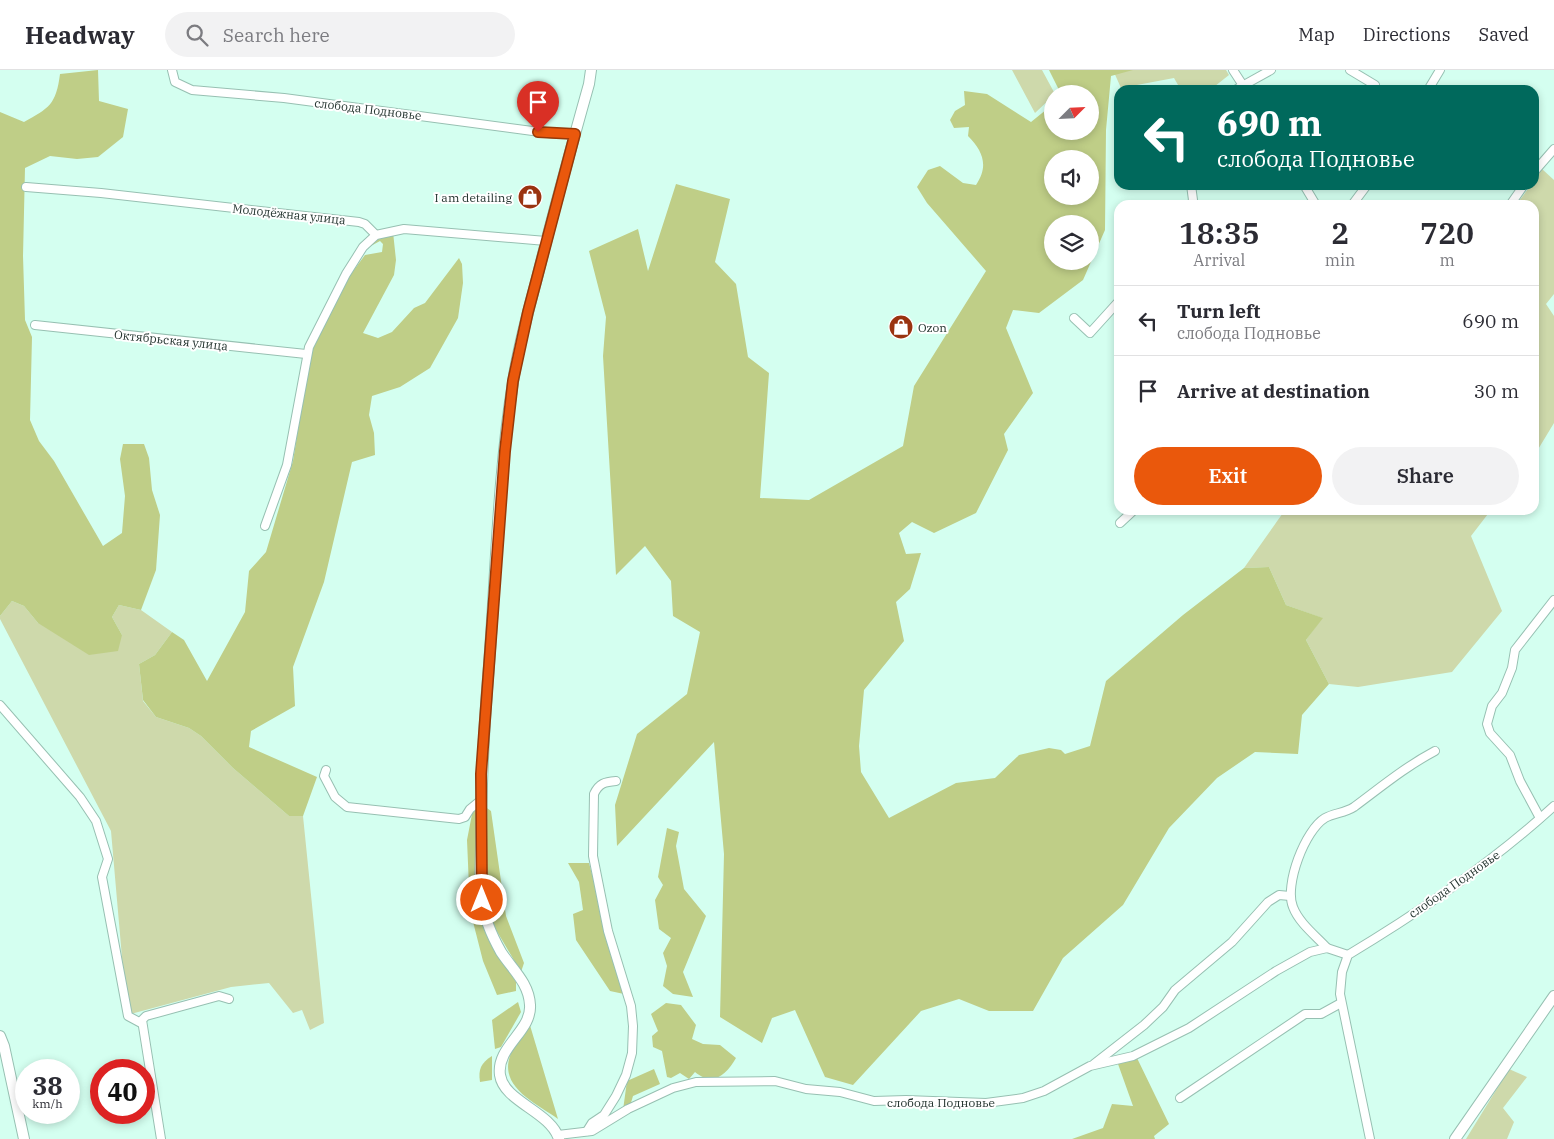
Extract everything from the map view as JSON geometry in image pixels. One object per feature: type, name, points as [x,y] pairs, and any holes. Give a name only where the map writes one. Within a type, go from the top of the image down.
[{"type":"street","name":"слобода Подновье","points":[[172,70],[175,82],[192,90],[284,98],[555,134],[575,134]]},
{"type":"street","points":[[591,70],[546,241],[513,381],[506,442],[481,774],[482,900],[489,929],[502,954],[521,977],[529,995],[531,1008],[526,1022],[515,1035],[502,1061],[500,1074],[508,1090],[544,1118],[559,1137],[592,1130],[592,1123],[604,1114],[616,1096],[632,1053],[634,1026],[631,1006],[608,931],[593,856],[594,794],[604,782],[616,781]]},
{"type":"street","points":[[1234,70],[1243,85]]},
{"type":"street","points":[[1247,85],[1271,70]]},
{"type":"street","points":[[1350,70],[1375,85]]},
{"type":"street","points":[[1431,85],[1440,70]]},
{"type":"street","points":[[1539,166],[1554,149]]},
{"type":"street","name":"Молодёжная улица","points":[[26,187],[101,193],[359,222],[365,224],[376,235]]},
{"type":"street","points":[[266,526],[287,465],[306,354],[356,256],[376,235],[391,230],[404,229],[546,241]]},
{"type":"street","points":[[1074,318],[1090,333],[1114,307]]},
{"type":"street","name":"Октябрьская улица","points":[[35,325],[306,354]]},
{"type":"street","points":[[1120,523],[1129,515]]},
{"type":"street","points":[[1540,818],[1520,782],[1510,755],[1490,733],[1487,724],[1492,706],[1502,694],[1512,668],[1515,650],[1554,600]]},
{"type":"street","points":[[0,705],[80,797],[96,821],[108,859],[102,877],[128,1016],[141,1023]]},
{"type":"street","points":[[1370,1139],[1341,1003],[1342,972],[1348,955],[1327,948],[1299,917],[1292,907],[1290,896],[1300,852],[1313,830],[1325,818],[1352,808],[1407,766],[1436,751]]},
{"type":"street","points":[[326,770],[324,776],[335,797],[347,807],[459,819],[465,817],[470,809],[481,800]]},
{"type":"street","name":"слобода Подновье","points":[[1348,955],[1390,930],[1514,842],[1554,806]]},
{"type":"street","points":[[1090,1066],[1144,1025],[1163,1007],[1175,990],[1232,942],[1268,902],[1279,895],[1290,896]]},
{"type":"street","name":"слобода Подновье","points":[[592,1130],[628,1109],[685,1083],[775,1081],[806,1089],[840,1092],[874,1102],[906,1100],[1007,1102],[1044,1091],[1090,1066],[1133,1056],[1148,1049],[1189,1028],[1276,971],[1310,952],[1327,948]]},
{"type":"street","points":[[160,1139],[158,1113],[141,1023],[146,1016],[219,996],[229,999]]},
{"type":"street","points":[[1455,1139],[1554,996]]},
{"type":"street","points":[[1180,1098],[1305,1014],[1321,1014],[1341,1003]]},
{"type":"street","points":[[0,1036],[4,1046],[24,1139]]},
{"type":"green space","points":[[98,70],[99,101],[128,109],[123,137],[98,157],[77,159],[50,156],[25,168],[23,256],[25,320],[32,337],[30,420],[39,441],[54,461],[103,546],[122,533],[125,496],[120,459],[123,444],[144,444],[149,458],[152,490],[160,515],[156,570],[141,610],[119,605],[112,617],[122,635],[118,651],[89,655],[38,623],[24,606],[12,601],[0,616],[0,112],[24,122],[40,113],[50,104],[56,93],[60,74]]},
{"type":"green space","points":[[1012,70],[1042,70],[1050,85],[1044,85],[1044,105],[1035,113]]},
{"type":"green space","points":[[1049,70],[1133,70],[1111,76],[1106,130],[1105,230],[1099,244],[1099,215],[1044,215],[1044,270],[1087,270],[1083,280],[1039,313],[1013,310],[1006,328],[1033,393],[1004,434],[1008,450],[976,513],[934,533],[912,522],[899,533],[906,554],[921,553],[910,589],[896,602],[904,641],[864,690],[859,746],[861,772],[889,818],[956,783],[995,778],[1019,755],[1049,748],[1061,750],[1065,754],[1090,746],[1106,681],[1183,615],[1244,568],[1269,567],[1286,605],[1323,618],[1306,640],[1329,684],[1302,715],[1298,754],[1255,752],[1217,778],[1169,828],[1123,905],[1063,958],[1033,1011],[989,1011],[959,999],[921,1011],[853,1085],[825,1077],[795,1010],[772,1018],[762,1043],[720,1017],[724,854],[714,742],[617,846],[615,805],[637,734],[687,694],[700,632],[673,616],[671,581],[645,546],[616,575],[603,356],[606,317],[589,251],[638,229],[648,271],[676,184],[730,199],[715,262],[736,284],[748,357],[769,373],[760,498],[809,500],[903,446],[914,386],[986,271],[927,203],[917,187],[928,170],[940,166],[963,183],[976,185],[980,178],[983,165],[981,153],[968,136],[969,127],[954,128],[950,120],[955,111],[965,105],[964,91],[987,94],[1031,122],[1044,111],[1044,140],[1099,140],[1099,85],[1056,85]]},
{"type":"green space","points":[[1113,70],[1226,70],[1229,75],[1216,85],[1178,85],[1174,78],[1137,85],[1120,85]]},
{"type":"green space","points":[[1542,169],[1554,180],[1554,294],[1546,304],[1554,316],[1554,423],[1539,448],[1539,200],[1520,200],[1527,190],[1539,190],[1539,174]]},
{"type":"green space","points":[[393,232],[396,260],[394,275],[363,333],[378,338],[392,332],[414,308],[425,303],[459,258],[462,264],[463,283],[458,318],[430,368],[400,387],[372,396],[369,415],[374,433],[375,455],[352,462],[324,582],[293,667],[295,706],[251,731],[249,747],[317,777],[303,816],[289,816],[233,768],[201,736],[189,728],[156,717],[143,700],[139,664],[155,655],[172,632],[184,640],[207,681],[245,612],[249,571],[266,552],[293,461],[310,354],[348,278],[365,255],[382,252],[383,244],[380,241],[367,248],[379,235]]},
{"type":"green space","points":[[1281,515],[1487,515],[1471,536],[1502,611],[1452,672],[1358,687],[1329,684],[1306,640],[1322,618],[1286,605],[1269,567],[1244,568]]},
{"type":"green space","points":[[12,601],[24,606],[38,623],[122,635],[112,617],[119,605],[141,610],[172,632],[155,655],[139,664],[143,701],[156,717],[189,728],[201,736],[233,768],[289,816],[303,816],[324,1023],[310,1030],[302,1010],[293,1013],[269,983],[231,987],[127,1015],[111,831],[0,619],[0,616]]},
{"type":"green space","points":[[484,806],[491,811],[506,916],[524,963],[521,972],[495,928],[485,900]]},
{"type":"green space","points":[[473,809],[478,812],[481,915],[498,954],[516,982],[516,991],[497,995],[483,961],[470,910],[467,840]]},
{"type":"green space","points":[[667,828],[679,832],[676,846],[684,889],[706,916],[683,972],[693,997],[673,994],[663,986],[667,966],[663,953],[671,938],[659,929],[655,900],[663,885],[658,877]]},
{"type":"green space","points":[[568,863],[589,863],[624,994],[610,991],[576,940],[573,914],[583,910],[579,882]]},
{"type":"green space","points":[[518,1002],[521,1012],[501,1047],[495,1049],[492,1020]]},
{"type":"green space","points":[[666,1003],[681,1005],[696,1025],[692,1039],[703,1044],[720,1045],[736,1058],[723,1074],[713,1079],[708,1079],[695,1072],[689,1079],[680,1073],[671,1078],[667,1077],[662,1051],[653,1047],[652,1036],[658,1031],[651,1014]]},
{"type":"green space","points":[[529,1022],[558,1119],[521,1093],[509,1075],[508,1065],[511,1053]]},
{"type":"green space","points":[[492,1056],[492,1080],[480,1082],[479,1073],[481,1067]]},
{"type":"green space","points":[[1137,1058],[1169,1124],[1154,1136],[1155,1139],[1072,1139],[1103,1128],[1112,1104],[1133,1106],[1118,1064]]},
{"type":"green space","points":[[654,1069],[660,1084],[633,1096],[630,1106],[623,1110],[627,1081]]},
{"type":"green space","points":[[1509,1069],[1527,1077],[1503,1108],[1514,1122],[1507,1139],[1466,1139]]},
{"type":"place","name":"I am detailing","points":[[530,197]]},
{"type":"place","name":"Ozon","points":[[901,327]]},
{"type":"route","points":[[482,900],[481,774],[505,451],[513,381],[528,312],[575,134],[538,132]]}]
